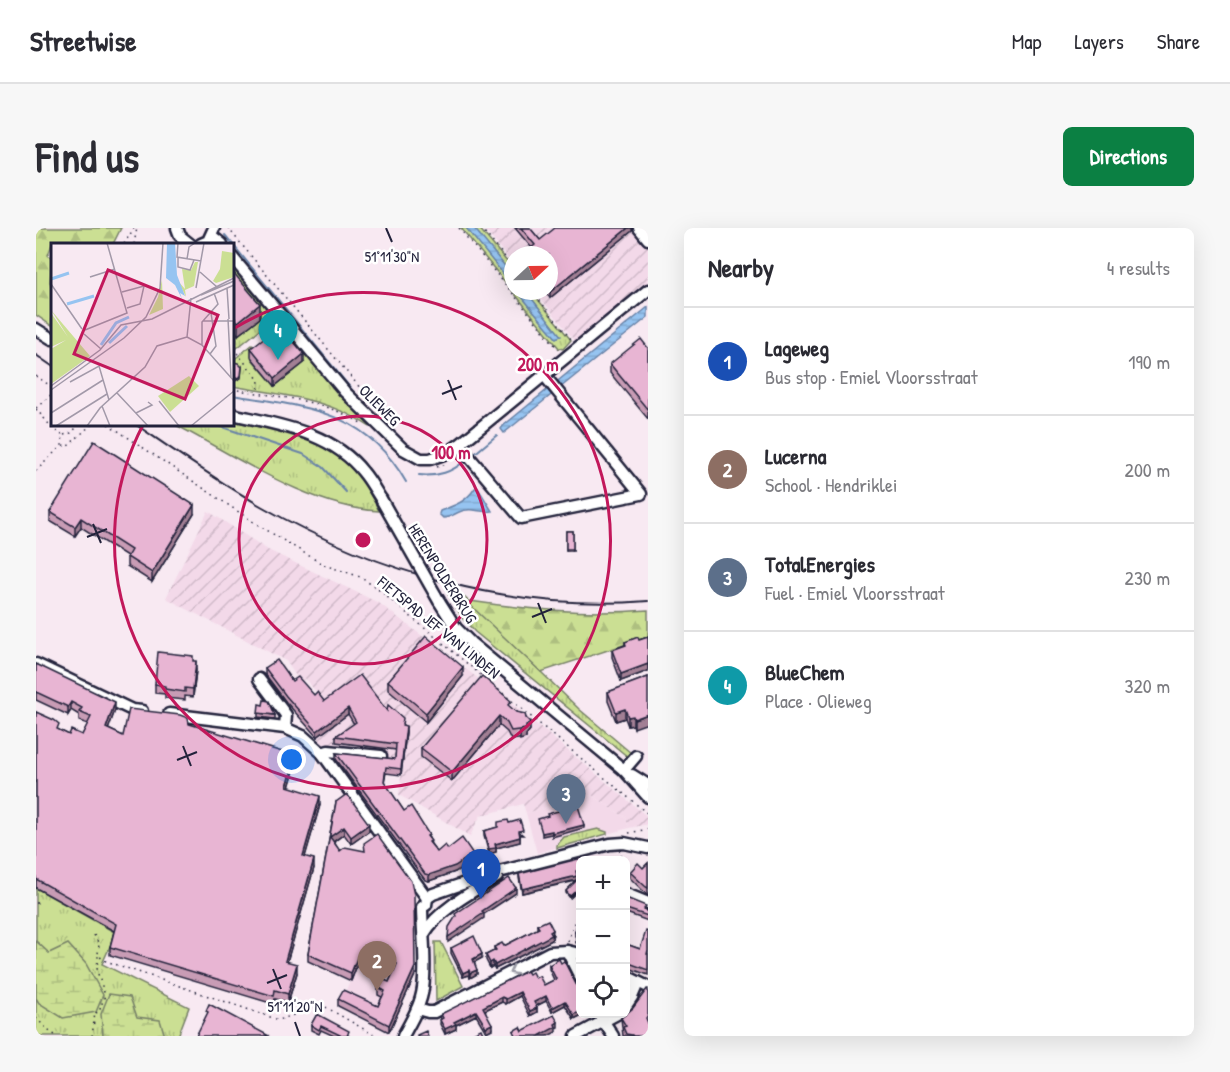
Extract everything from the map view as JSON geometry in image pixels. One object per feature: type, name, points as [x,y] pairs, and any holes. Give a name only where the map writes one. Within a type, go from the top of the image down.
[{"type":"street","points":[[177,228],[186,243]]},
{"type":"street","points":[[639,228],[648,239]]},
{"type":"street","points":[[203,243],[208,241],[213,232]]},
{"type":"street","name":"OLIEWEG","points":[[234,259],[345,392],[403,449],[422,459],[430,459],[447,453],[459,445],[648,290]]},
{"type":"street","points":[[36,329],[51,338]]},
{"type":"street","points":[[459,445],[521,518],[641,494],[544,375]]},
{"type":"street","name":"HERENPOLDERBRUG","points":[[234,414],[320,438],[339,449],[358,466],[381,499],[456,628],[624,770],[648,785]]},
{"type":"street","points":[[36,664],[132,710],[285,728],[303,736],[322,753],[430,899],[429,912],[442,913]]},
{"type":"street","points":[[259,679],[286,715],[285,728]]},
{"type":"street","points":[[322,753],[328,751],[381,756]]},
{"type":"street","points":[[624,770],[636,756]]},
{"type":"street","name":"HERENPOLDERBRUG","points":[[624,770],[648,797]]},
{"type":"street","points":[[403,1036],[417,1009],[423,988],[422,907],[430,899],[473,879],[610,844],[624,843],[648,848]]},
{"type":"street","points":[[424,934],[430,924],[442,913],[476,889],[510,870]]},
{"type":"street","points":[[430,899],[444,896],[448,905],[442,913]]},
{"type":"street","points":[[630,896],[648,903]]},
{"type":"street","points":[[567,951],[576,969]]},
{"type":"street","points":[[417,1009],[435,1012],[550,952],[576,953]]},
{"type":"street","points":[[630,1001],[643,985]]},
{"type":"street","points":[[576,1036],[601,1018],[613,1036]]},
{"type":"path","points":[[125,243],[135,228]]},
{"type":"path","points":[[228,228],[384,418]]},
{"type":"path","points":[[459,228],[565,358]]},
{"type":"path","points":[[481,228],[504,256]]},
{"type":"path","points":[[539,300],[574,342]]},
{"type":"path","points":[[237,353],[259,380],[257,393]]},
{"type":"path","points":[[36,376],[51,386]]},
{"type":"path","points":[[234,389],[325,406],[346,414],[367,427]]},
{"type":"path","points":[[51,395],[36,408],[54,430],[63,435]]},
{"type":"path","points":[[63,435],[79,426]]},
{"type":"path","points":[[62,445],[67,447],[90,426]]},
{"type":"path","name":"FIETSPAD JEF VAN LINDEN","points":[[111,426],[255,523],[324,565],[358,576],[374,586],[648,814]]},
{"type":"path","points":[[36,471],[62,445],[63,435]]},
{"type":"path","points":[[431,468],[448,463]]},
{"type":"path","points":[[622,848],[627,850]]},
{"type":"path","points":[[567,951],[567,943],[578,910]]},
{"type":"path","points":[[92,1036],[95,1013],[99,1012],[105,995],[97,971],[99,944],[94,935]]},
{"type":"path","points":[[98,954],[103,960],[279,1020],[322,1005],[376,1036]]},
{"type":"path","points":[[36,1018],[51,1033],[58,1036]]},
{"type":"shaded area","points":[[483,228],[648,228],[648,282],[576,342],[542,300],[558,300],[558,246],[504,246],[504,253]]},
{"type":"shaded area","points":[[208,511],[268,550],[379,603],[517,708],[648,817],[648,824],[629,828],[626,818],[592,795],[526,813],[523,804],[480,816],[470,836],[399,795],[403,759],[395,765],[335,757],[312,732],[331,716],[327,704],[305,679],[300,682],[286,661],[166,598]]},
{"type":"shaded area","points":[[592,795],[626,818],[629,828],[537,853],[526,813]]},
{"type":"shaded area","points":[[358,962],[371,965],[411,986],[395,1021],[343,997]]},
{"type":"green space","points":[[36,228],[121,228],[114,243],[51,243],[48,255],[51,258],[51,325],[36,315]]},
{"type":"green space","points":[[461,228],[479,228],[504,258],[504,281]]},
{"type":"green space","points":[[234,269],[274,318],[237,348],[234,344],[234,330],[238,335]]},
{"type":"green space","points":[[520,300],[538,300],[571,340],[563,349],[559,348]]},
{"type":"green space","points":[[280,323],[370,427],[354,417],[321,404],[287,395],[234,386],[234,359],[252,345],[258,351],[251,358],[275,386],[304,363],[275,327]]},
{"type":"green space","points":[[234,421],[312,441],[340,457],[356,473],[379,511],[353,508],[327,501],[300,491],[178,426],[234,426]]},
{"type":"green space","points":[[448,594],[465,598],[579,709],[631,753],[628,757],[475,632],[463,619]]},
{"type":"green space","points":[[470,601],[559,611],[648,610],[648,637],[541,672],[468,603]]},
{"type":"green space","points":[[598,829],[607,834],[557,848],[564,837]]},
{"type":"green space","points":[[36,888],[116,933],[102,964],[189,1007],[178,1036],[36,1036]]},
{"type":"green space","points":[[36,941],[49,953],[68,944],[86,964],[103,995],[96,1012],[63,1018],[39,1003],[36,998]]},
{"type":"green space","points":[[435,942],[441,942],[463,986],[436,1001]]},
{"type":"green space","points":[[109,994],[130,997],[137,1017],[160,1020],[165,1036],[103,1036],[101,1014]]},
{"type":"water","points":[[466,228],[474,228],[504,265],[504,275]]},
{"type":"water","points":[[524,300],[533,300],[561,336],[556,338]]},
{"type":"water","points":[[648,307],[648,317],[504,433],[501,429],[503,426]]},
{"type":"water","points":[[475,488],[478,488],[492,511],[464,510],[443,518],[439,514],[440,511],[463,500]]},
{"type":"building","points":[[521,228],[530,228],[540,240],[555,228],[628,228],[558,285],[558,246],[535,245]]},
{"type":"building","points":[[234,273],[260,304],[238,322],[234,317]]},
{"type":"building","points":[[280,325],[304,354],[275,378],[251,348]]},
{"type":"building","points":[[641,339],[648,348],[648,410],[610,364]]},
{"type":"building","points":[[234,362],[242,367],[241,376],[234,380]]},
{"type":"building","points":[[94,441],[194,505],[152,573],[127,557],[131,550],[81,518],[75,527],[50,512]]},
{"type":"building","points":[[566,531],[573,531],[573,549],[566,549]]},
{"type":"building","points":[[426,636],[463,667],[426,713],[388,681]]},
{"type":"building","points":[[638,637],[639,640],[648,637],[648,664],[621,674],[612,650]]},
{"type":"building","points":[[158,652],[193,656],[193,661],[196,661],[193,689],[185,688],[185,692],[165,689],[165,686],[155,684]]},
{"type":"building","points":[[277,660],[292,681],[298,677],[314,695],[317,692],[324,701],[360,675],[387,711],[388,705],[403,718],[402,725],[406,726],[401,769],[386,767],[384,781],[404,811],[411,806],[429,835],[427,836],[431,841],[429,842],[437,852],[445,845],[448,849],[462,838],[473,854],[455,866],[429,875],[425,874],[336,753],[395,759],[396,744],[336,736],[356,722],[348,708],[317,731],[265,668]]},
{"type":"building","points":[[36,664],[115,702],[106,728],[123,736],[129,709],[180,715],[188,718],[189,724],[296,756],[287,786],[320,796],[303,856],[314,859],[285,961],[297,964],[288,994],[275,990],[274,996],[110,947],[116,924],[36,879],[36,712],[54,720],[59,724],[57,729],[69,735],[71,730],[82,735],[91,717],[79,712],[82,708],[71,702],[68,707],[36,692]]},
{"type":"building","points":[[482,676],[511,701],[508,705],[516,712],[525,714],[530,722],[526,729],[511,731],[507,723],[499,716],[452,772],[421,748]]},
{"type":"building","points":[[648,677],[648,714],[634,719],[633,716],[628,717],[625,709],[616,712],[608,692]]},
{"type":"building","points":[[264,700],[269,701],[275,715],[258,713],[259,704],[263,705]]},
{"type":"building","points":[[565,786],[568,795],[561,798],[558,788]]},
{"type":"building","points":[[347,794],[369,824],[351,837],[344,827],[330,837],[340,851],[345,847],[365,851],[364,843],[377,834],[411,881],[414,895],[415,967],[389,1025],[338,999],[343,990],[378,1006],[385,991],[378,987],[382,979],[389,982],[397,964],[393,964],[393,958],[357,958],[351,973],[308,954],[336,802]]},
{"type":"building","points":[[578,806],[584,825],[552,833],[552,831],[542,833],[538,819],[548,816],[547,814]]},
{"type":"building","points":[[508,820],[509,823],[520,820],[523,830],[519,831],[520,837],[495,844],[496,848],[489,849],[484,831],[498,827],[498,822]]},
{"type":"building","points":[[576,860],[576,876],[522,889],[519,874]]},
{"type":"building","points":[[638,863],[643,868],[648,863],[648,888],[646,887],[630,872]]},
{"type":"building","points":[[509,878],[516,888],[448,937],[449,927],[455,914]]},
{"type":"building","points":[[576,881],[576,891],[570,896],[566,891]]},
{"type":"building","points":[[630,900],[646,906],[644,909],[648,916],[630,910]]},
{"type":"building","points":[[548,920],[553,930],[550,932],[552,935],[495,965],[493,961],[490,963],[486,955],[496,950],[494,947],[502,943],[504,946],[539,928],[537,925]]},
{"type":"building","points":[[646,931],[648,932],[648,970],[630,963],[630,945],[640,949]]},
{"type":"building","points":[[474,936],[482,954],[473,959],[477,970],[463,973],[451,948]]},
{"type":"building","points":[[559,959],[561,963],[564,961],[576,984],[576,1014],[574,1015],[565,1001],[552,1008],[546,996],[534,1002],[537,1008],[530,1011],[520,992],[506,999],[502,997],[483,1007],[492,1024],[486,1027],[476,1011],[445,1029],[440,1020],[443,1018],[441,1014],[527,971],[529,974],[532,972],[535,978],[539,976],[544,985],[556,979],[549,965]]},
{"type":"building","points":[[648,989],[646,1018],[648,1036],[626,1034],[623,1027],[626,1026],[621,1018],[630,1018],[630,1010]]},
{"type":"building","points":[[209,1004],[269,1036],[196,1036],[208,1012],[206,1011]]},
{"type":"building","points":[[317,1014],[349,1031],[347,1036],[321,1026],[319,1030],[311,1025]]},
{"type":"building","points":[[554,1015],[558,1022],[555,1024],[556,1027],[539,1036],[512,1036],[515,1035],[513,1031],[520,1027],[522,1031]]},
{"type":"building","points":[[481,1029],[484,1036],[467,1036]]},
{"type":"building","points":[[426,1031],[428,1036],[417,1036],[417,1035]]},
{"type":"waterway","points":[[225,235],[232,243]]},
{"type":"waterway","points":[[234,246],[352,390]]},
{"type":"waterway","points":[[234,395],[309,409],[353,426],[372,440],[390,458],[406,482]]},
{"type":"waterway","points":[[219,426],[303,454],[323,467],[346,492]]},
{"type":"waterway","points":[[473,455],[497,435]]},
{"type":"waterway","points":[[419,475],[444,473],[466,460]]},
{"type":"railway","points":[[36,355],[51,365]]},
{"type":"railway","points":[[138,426],[261,506],[352,551],[399,568],[447,583],[547,600],[597,603],[648,601]]},
{"type":"place","name":"BlueChem","points":[[278,360]]},
{"type":"place","name":"TotalEnergies","points":[[566,824]]},
{"type":"place","name":"Lageweg","points":[[481,899]]},
{"type":"place","name":"Lucerna","points":[[377,991]]}]
